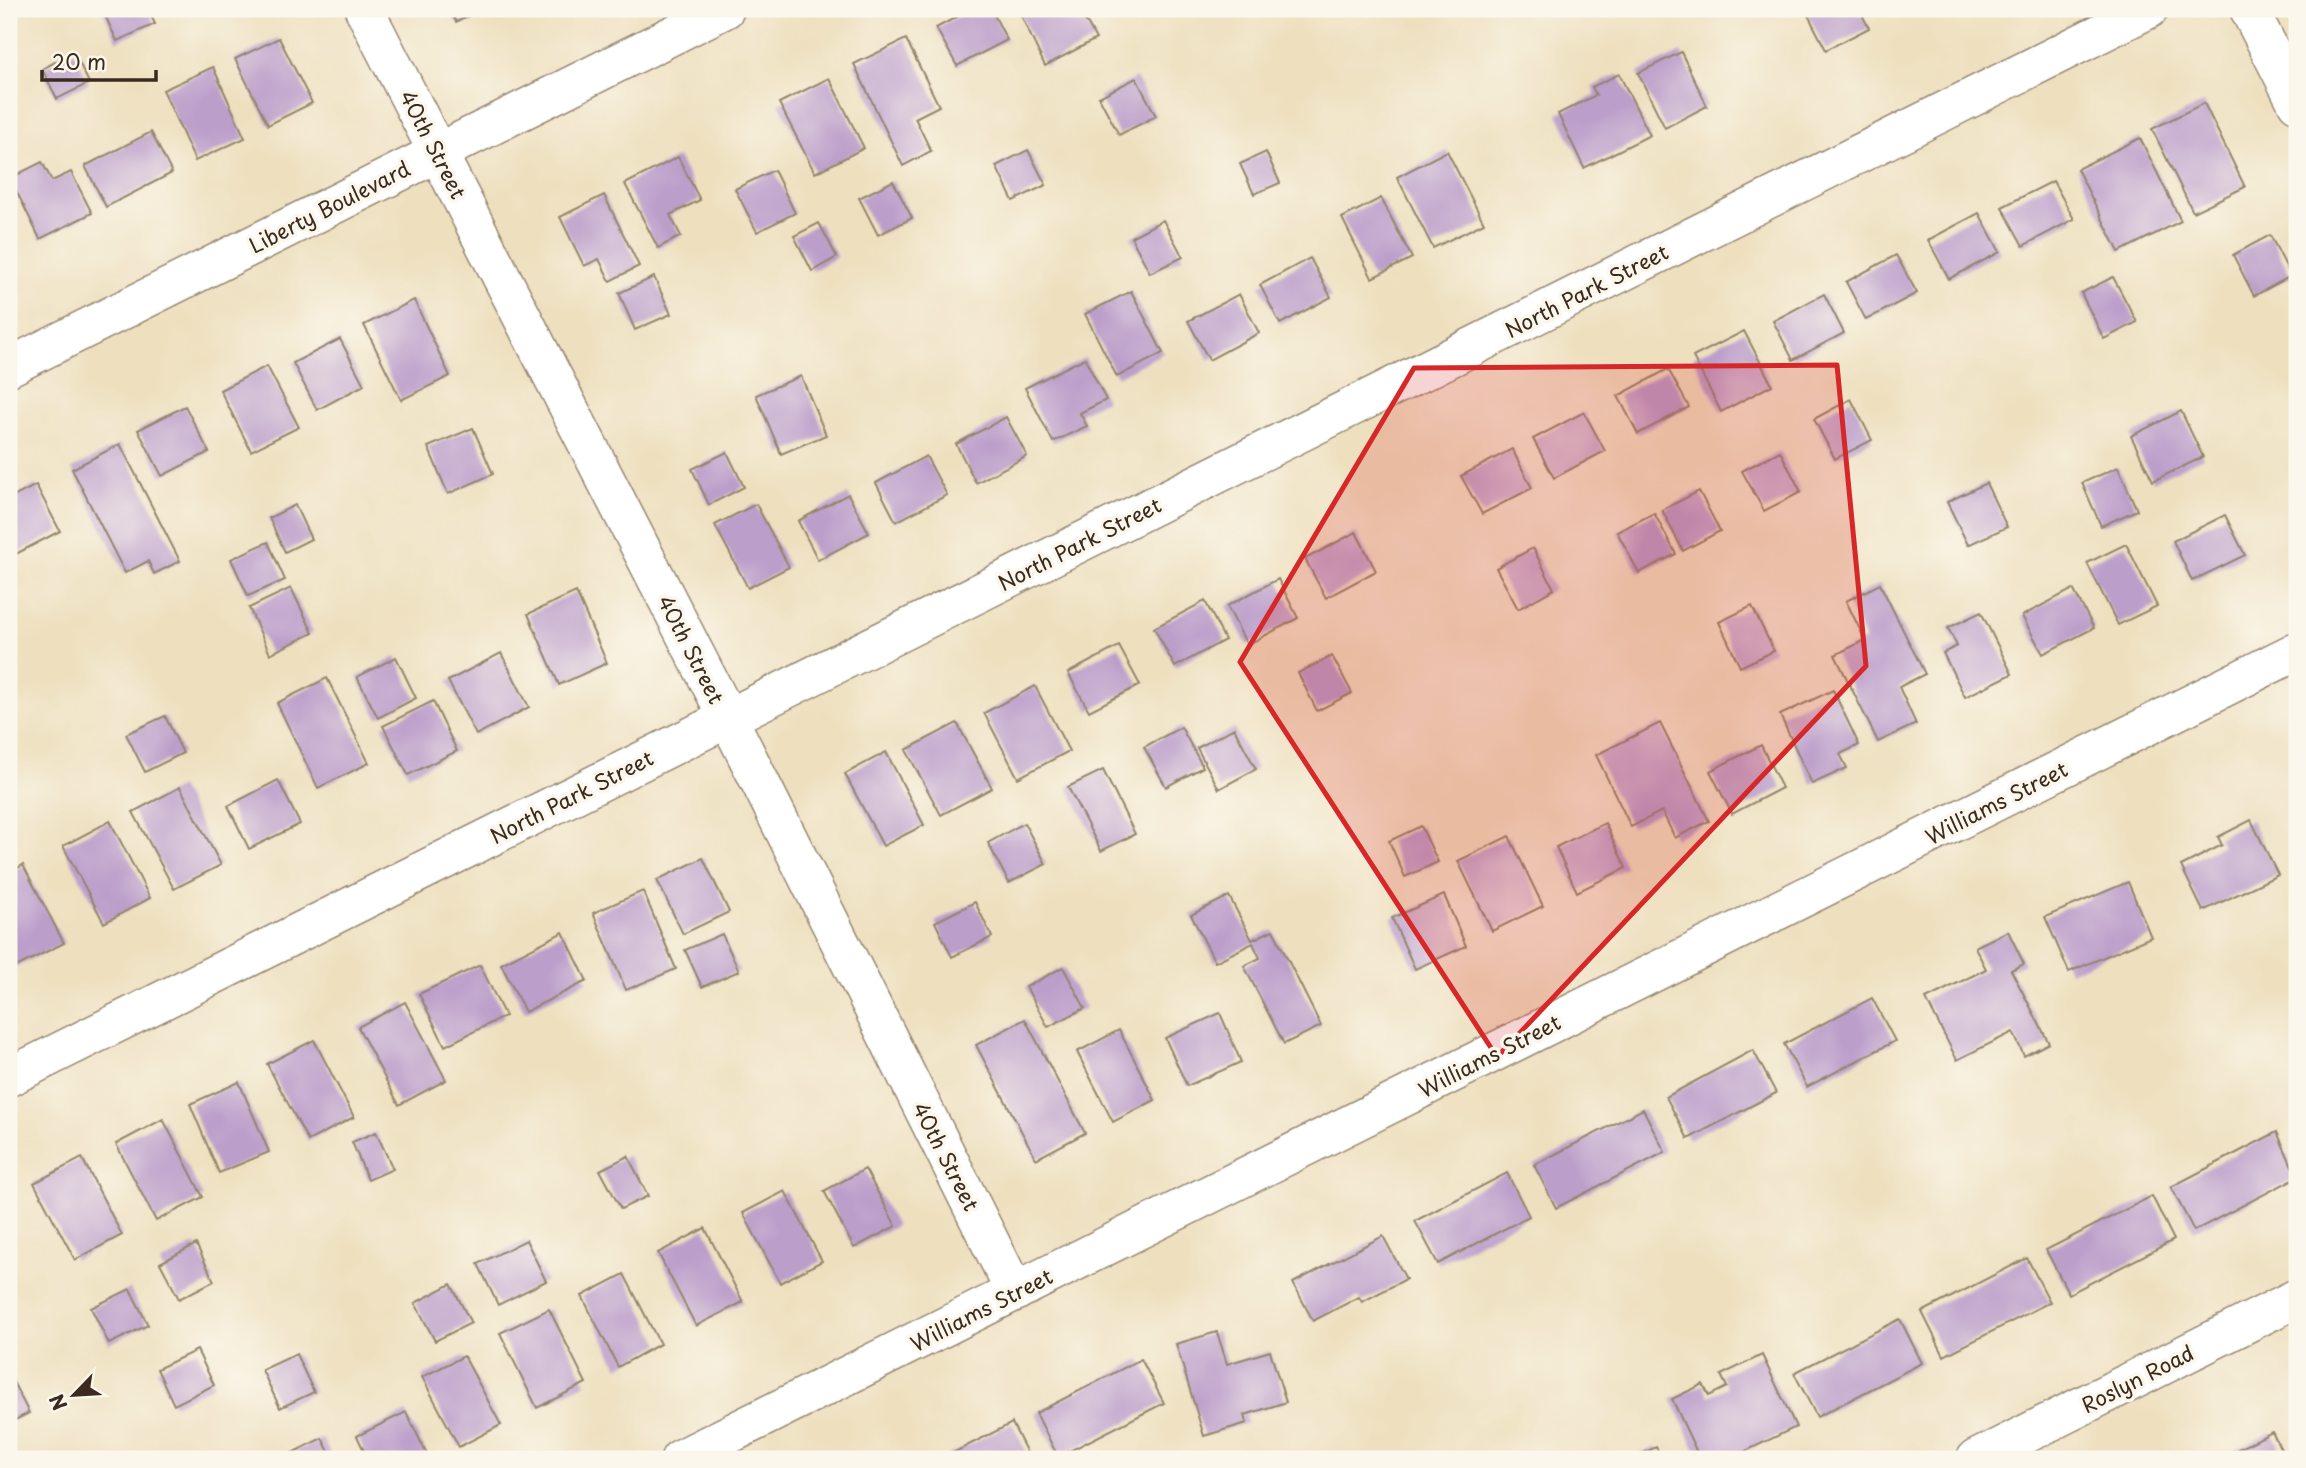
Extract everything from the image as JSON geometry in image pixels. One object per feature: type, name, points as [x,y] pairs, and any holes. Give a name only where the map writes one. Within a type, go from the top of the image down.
[{"type":"street","name":"40th Street","points":[[365,9],[728,718],[1015,1292]]},
{"type":"street","name":"Liberty Boulevard","points":[[9,367],[725,9]]},
{"type":"street","name":"North Park Street","points":[[9,1077],[2148,9]]},
{"type":"street","points":[[2249,9],[2297,103]]},
{"type":"street","name":"Williams Street","points":[[680,1459],[2297,652]]},
{"type":"street","name":"Roslyn Road","points":[[1976,1459],[2297,1298]]},
{"type":"highlighted area","points":[[1837,365],[1866,666],[1497,1057],[1240,662],[1414,368]]},
{"type":"building","points":[[102,9],[148,9],[155,24],[117,41]]},
{"type":"building","points":[[449,9],[483,9],[456,22]]},
{"type":"building","points":[[972,9],[991,9],[1007,40],[957,66],[936,28]]},
{"type":"building","points":[[1018,9],[1079,9],[1096,39],[1045,66]]},
{"type":"building","points":[[1805,9],[1859,9],[1869,28],[1826,50]]},
{"type":"building","points":[[279,38],[312,103],[268,125],[235,59]]},
{"type":"building","points":[[906,39],[939,106],[915,118],[931,151],[903,166],[854,64]]},
{"type":"building","points":[[74,52],[89,83],[57,99],[42,69]]},
{"type":"building","points":[[1681,52],[1707,106],[1665,128],[1638,73]]},
{"type":"building","points":[[213,67],[245,138],[195,161],[163,90]]},
{"type":"building","points":[[1619,74],[1650,135],[1584,168],[1558,114],[1596,95],[1592,87]]},
{"type":"building","points":[[829,78],[864,148],[815,173],[779,103]]},
{"type":"building","points":[[1136,78],[1156,116],[1119,135],[1099,97]]},
{"type":"building","points":[[2204,103],[2245,187],[2193,212],[2152,129]]},
{"type":"building","points":[[151,132],[172,173],[106,207],[85,166]]},
{"type":"building","points":[[2140,138],[2181,221],[2119,252],[2077,169]]},
{"type":"building","points":[[1028,150],[1046,185],[1013,201],[996,166]]},
{"type":"building","points":[[1447,151],[1484,223],[1433,248],[1397,177]]},
{"type":"building","points":[[1266,152],[1280,183],[1254,194],[1240,164]]},
{"type":"building","points":[[678,157],[700,200],[670,215],[681,236],[658,248],[625,184]]},
{"type":"building","points":[[42,162],[52,181],[71,172],[92,213],[40,239],[10,178]]},
{"type":"building","points":[[774,170],[795,213],[757,232],[735,189]]},
{"type":"building","points":[[893,181],[912,218],[878,235],[859,198]]},
{"type":"building","points":[[2053,181],[2074,219],[2023,246],[2002,207]]},
{"type":"building","points":[[604,195],[639,266],[610,281],[599,259],[584,266],[560,217]]},
{"type":"building","points":[[1381,198],[1412,258],[1372,278],[1342,218]]},
{"type":"building","points":[[1979,213],[2000,252],[1949,279],[1928,240]]},
{"type":"building","points":[[1163,220],[1183,257],[1150,273],[1131,237]]},
{"type":"building","points":[[819,223],[837,257],[812,271],[794,236]]},
{"type":"building","points":[[2270,235],[2291,276],[2254,296],[2233,255]]},
{"type":"building","points":[[1896,255],[1917,293],[1866,320],[1846,282]]},
{"type":"building","points":[[1310,258],[1331,297],[1280,324],[1260,285]]},
{"type":"building","points":[[654,277],[671,314],[635,330],[619,293]]},
{"type":"building","points":[[2113,277],[2137,322],[2104,339],[2081,293]]},
{"type":"building","points":[[1131,291],[1163,353],[1117,377],[1085,314]]},
{"type":"building","points":[[1239,294],[1259,333],[1209,360],[1188,321]]},
{"type":"building","points":[[1824,294],[1844,333],[1793,360],[1773,321]]},
{"type":"building","points":[[414,300],[450,376],[401,400],[364,325]]},
{"type":"building","points":[[1744,331],[1772,385],[1721,412],[1693,357]]},
{"type":"building","points":[[340,339],[364,385],[317,410],[293,363]]},
{"type":"building","points":[[1085,358],[1106,400],[1080,413],[1087,426],[1053,442],[1025,388]]},
{"type":"building","points":[[267,366],[299,427],[251,451],[220,390]]},
{"type":"building","points":[[1668,369],[1689,407],[1638,434],[1618,396]]},
{"type":"building","points":[[801,376],[826,435],[781,454],[756,395]]},
{"type":"building","points":[[1851,399],[1872,440],[1835,459],[1814,419]]},
{"type":"building","points":[[185,406],[209,452],[162,476],[138,430]]},
{"type":"building","points":[[2181,411],[2203,457],[2153,481],[2131,436]]},
{"type":"building","points":[[1584,412],[1605,451],[1554,478],[1533,439]]},
{"type":"building","points":[[1006,417],[1027,456],[976,483],[956,444]]},
{"type":"building","points":[[473,428],[493,474],[448,494],[428,447]]},
{"type":"building","points":[[120,444],[180,561],[154,574],[148,561],[125,573],[72,469]]},
{"type":"building","points":[[1512,449],[1532,488],[1482,514],[1461,476]]},
{"type":"building","points":[[1780,451],[1801,492],[1764,511],[1742,471]]},
{"type":"building","points":[[727,452],[744,487],[709,505],[692,469]]},
{"type":"building","points":[[926,456],[947,495],[896,522],[876,483]]},
{"type":"building","points":[[2118,467],[2137,510],[2101,526],[2082,483]]},
{"type":"building","points":[[1986,483],[2007,527],[1968,545],[1947,502]]},
{"type":"building","points":[[36,485],[60,531],[12,556],[9,549],[9,499]]},
{"type":"building","points":[[1699,491],[1720,531],[1683,551],[1662,510]]},
{"type":"building","points":[[848,494],[869,533],[818,560],[798,521]]},
{"type":"building","points":[[756,504],[789,567],[748,588],[715,525]]},
{"type":"building","points":[[295,505],[311,539],[285,552],[269,518]]},
{"type":"building","points":[[1654,513],[1676,554],[1639,573],[1617,532]]},
{"type":"building","points":[[2225,515],[2245,555],[2192,581],[2173,541]]},
{"type":"building","points":[[1356,532],[1376,571],[1326,598],[1305,559]]},
{"type":"building","points":[[268,542],[285,580],[248,596],[231,559]]},
{"type":"building","points":[[2126,544],[2157,606],[2118,625],[2087,563]]},
{"type":"building","points":[[1533,548],[1554,589],[1518,609],[1496,568]]},
{"type":"building","points":[[1278,579],[1298,618],[1247,645],[1227,606]]},
{"type":"building","points":[[1880,584],[1925,674],[1899,687],[1916,724],[1878,742],[1835,655],[1865,640],[1846,601]]},
{"type":"building","points":[[291,588],[313,633],[270,654],[249,608]]},
{"type":"building","points":[[2073,589],[2094,628],[2043,654],[2022,616]]},
{"type":"building","points":[[576,592],[607,663],[559,685],[528,614]]},
{"type":"building","points":[[1205,601],[1225,640],[1175,667],[1154,628]]},
{"type":"building","points":[[1752,606],[1774,651],[1740,667],[1719,622]]},
{"type":"building","points":[[1981,612],[2012,674],[1965,697],[1943,653],[1957,646],[1948,628]]},
{"type":"building","points":[[1119,646],[1140,685],[1089,711],[1068,673]]},
{"type":"building","points":[[501,653],[529,707],[476,735],[448,681]]},
{"type":"building","points":[[1332,656],[1352,693],[1317,711],[1298,673]]},
{"type":"building","points":[[396,657],[416,698],[378,718],[357,677]]},
{"type":"building","points":[[327,678],[369,763],[318,788],[277,703]]},
{"type":"building","points":[[1035,686],[1069,751],[1018,778],[984,713]]},
{"type":"building","points":[[1833,690],[1859,745],[1840,754],[1847,768],[1812,784],[1780,715]]},
{"type":"building","points":[[433,701],[457,751],[408,775],[383,726]]},
{"type":"building","points":[[165,716],[183,753],[145,772],[126,734]]},
{"type":"building","points":[[957,723],[992,788],[941,815],[906,750]]},
{"type":"building","points":[[1660,723],[1709,821],[1675,838],[1662,811],[1631,827],[1596,755]]},
{"type":"building","points":[[1181,727],[1203,767],[1166,787],[1144,747]]},
{"type":"building","points":[[1234,728],[1256,769],[1219,789],[1197,748]]},
{"type":"building","points":[[1761,745],[1782,788],[1732,814],[1710,771]]},
{"type":"building","points":[[886,752],[924,825],[883,846],[845,774]]},
{"type":"building","points":[[1103,770],[1135,834],[1101,851],[1068,787]]},
{"type":"building","points":[[278,780],[300,824],[249,849],[228,806]]},
{"type":"building","points":[[180,787],[221,865],[174,889],[133,812]]},
{"type":"building","points":[[2251,820],[2278,875],[2203,911],[2181,866],[2222,845],[2218,837]]},
{"type":"building","points":[[110,821],[150,898],[104,923],[63,846]]},
{"type":"building","points":[[1024,823],[1046,864],[1009,883],[988,843]]},
{"type":"building","points":[[1605,823],[1626,868],[1577,892],[1556,847]]},
{"type":"building","points":[[1421,826],[1438,862],[1405,877],[1389,841]]},
{"type":"building","points":[[1509,836],[1543,906],[1492,931],[1458,861]]},
{"type":"building","points":[[703,858],[729,912],[683,934],[657,880]]},
{"type":"building","points":[[23,865],[64,943],[16,967],[9,953],[9,873]]},
{"type":"building","points":[[2128,882],[2151,937],[2069,972],[2045,917]]},
{"type":"building","points":[[643,891],[676,969],[626,990],[593,913]]},
{"type":"building","points":[[1444,895],[1466,946],[1415,969],[1392,918]]},
{"type":"building","points":[[1229,896],[1252,940],[1273,930],[1321,1026],[1284,1044],[1244,966],[1260,958],[1253,943],[1215,962],[1191,915]]},
{"type":"building","points":[[975,902],[992,937],[952,957],[935,922]]},
{"type":"building","points":[[2008,931],[2024,964],[2011,970],[2049,1043],[2024,1056],[2013,1032],[1957,1060],[1926,999],[1986,969],[1975,947]]},
{"type":"building","points":[[563,932],[587,981],[525,1012],[501,964]]},
{"type":"building","points":[[722,934],[739,971],[702,987],[685,950]]},
{"type":"building","points":[[480,965],[505,1016],[445,1046],[419,994]]},
{"type":"building","points":[[1063,967],[1085,1008],[1048,1027],[1026,987]]},
{"type":"building","points":[[1872,998],[1895,1041],[1807,1087],[1784,1044]]},
{"type":"building","points":[[405,1002],[446,1080],[399,1105],[358,1027]]},
{"type":"building","points":[[1220,1013],[1241,1062],[1187,1086],[1165,1038]]},
{"type":"building","points":[[1025,1019],[1085,1133],[1036,1159],[976,1045]]},
{"type":"building","points":[[1119,1030],[1155,1100],[1113,1122],[1077,1052]]},
{"type":"building","points":[[314,1040],[354,1117],[308,1141],[267,1064]]},
{"type":"building","points":[[1753,1050],[1776,1093],[1688,1139],[1666,1097]]},
{"type":"building","points":[[239,1082],[269,1152],[219,1173],[190,1104]]},
{"type":"building","points":[[1643,1109],[1665,1152],[1556,1208],[1534,1165]]},
{"type":"building","points":[[163,1119],[203,1197],[156,1221],[116,1144]]},
{"type":"building","points":[[376,1132],[393,1169],[368,1180],[352,1142]]},
{"type":"building","points":[[2277,1132],[2297,1177],[2194,1231],[2171,1187]]},
{"type":"building","points":[[628,1156],[648,1196],[621,1209],[600,1170]]},
{"type":"building","points":[[82,1158],[122,1235],[75,1260],[34,1183]]},
{"type":"building","points":[[865,1169],[896,1226],[854,1248],[824,1191]]},
{"type":"building","points":[[1507,1173],[1529,1216],[1438,1264],[1415,1221]]},
{"type":"building","points":[[785,1191],[822,1261],[780,1283],[743,1213]]},
{"type":"building","points":[[2152,1196],[2174,1240],[2069,1294],[2046,1250]]},
{"type":"building","points":[[705,1228],[743,1302],[696,1326],[658,1253]]},
{"type":"building","points":[[1383,1236],[1406,1279],[1362,1302],[1359,1297],[1313,1321],[1293,1283]]},
{"type":"building","points":[[526,1240],[546,1281],[498,1305],[478,1264]]},
{"type":"building","points":[[196,1244],[214,1281],[179,1299],[160,1263]]},
{"type":"building","points":[[2027,1258],[2050,1302],[1944,1356],[1922,1312]]},
{"type":"building","points":[[624,1274],[660,1344],[618,1367],[582,1296]]},
{"type":"building","points":[[451,1284],[471,1323],[435,1341],[415,1303]]},
{"type":"building","points":[[130,1289],[148,1325],[109,1344],[91,1308]]},
{"type":"building","points":[[549,1309],[586,1383],[537,1408],[500,1333]]},
{"type":"building","points":[[1900,1319],[1922,1363],[1817,1417],[1794,1373]]},
{"type":"building","points":[[1217,1332],[1227,1364],[1270,1351],[1286,1402],[1245,1415],[1247,1423],[1204,1436],[1176,1344]]},
{"type":"building","points":[[197,1350],[214,1385],[174,1405],[157,1369]]},
{"type":"building","points":[[296,1354],[314,1392],[280,1408],[262,1370]]},
{"type":"building","points":[[1762,1355],[1796,1427],[1729,1459],[1700,1459],[1672,1399],[1703,1384],[1709,1396],[1727,1387],[1721,1375]]},
{"type":"building","points":[[464,1356],[501,1425],[459,1447],[422,1377]]},
{"type":"building","points":[[1141,1359],[1164,1403],[1058,1457],[1036,1413]]},
{"type":"building","points":[[12,1380],[29,1413],[9,1423],[9,1382]]},
{"type":"building","points":[[406,1412],[429,1458],[368,1459],[357,1436]]},
{"type":"building","points":[[1012,1423],[1030,1459],[941,1459]]},
{"type":"building","points":[[2272,1432],[2286,1459],[2218,1459]]},
{"type":"building","points":[[322,1438],[333,1459],[280,1459]]},
{"type":"building","points":[[1656,1447],[1662,1459],[1631,1459]]}]
